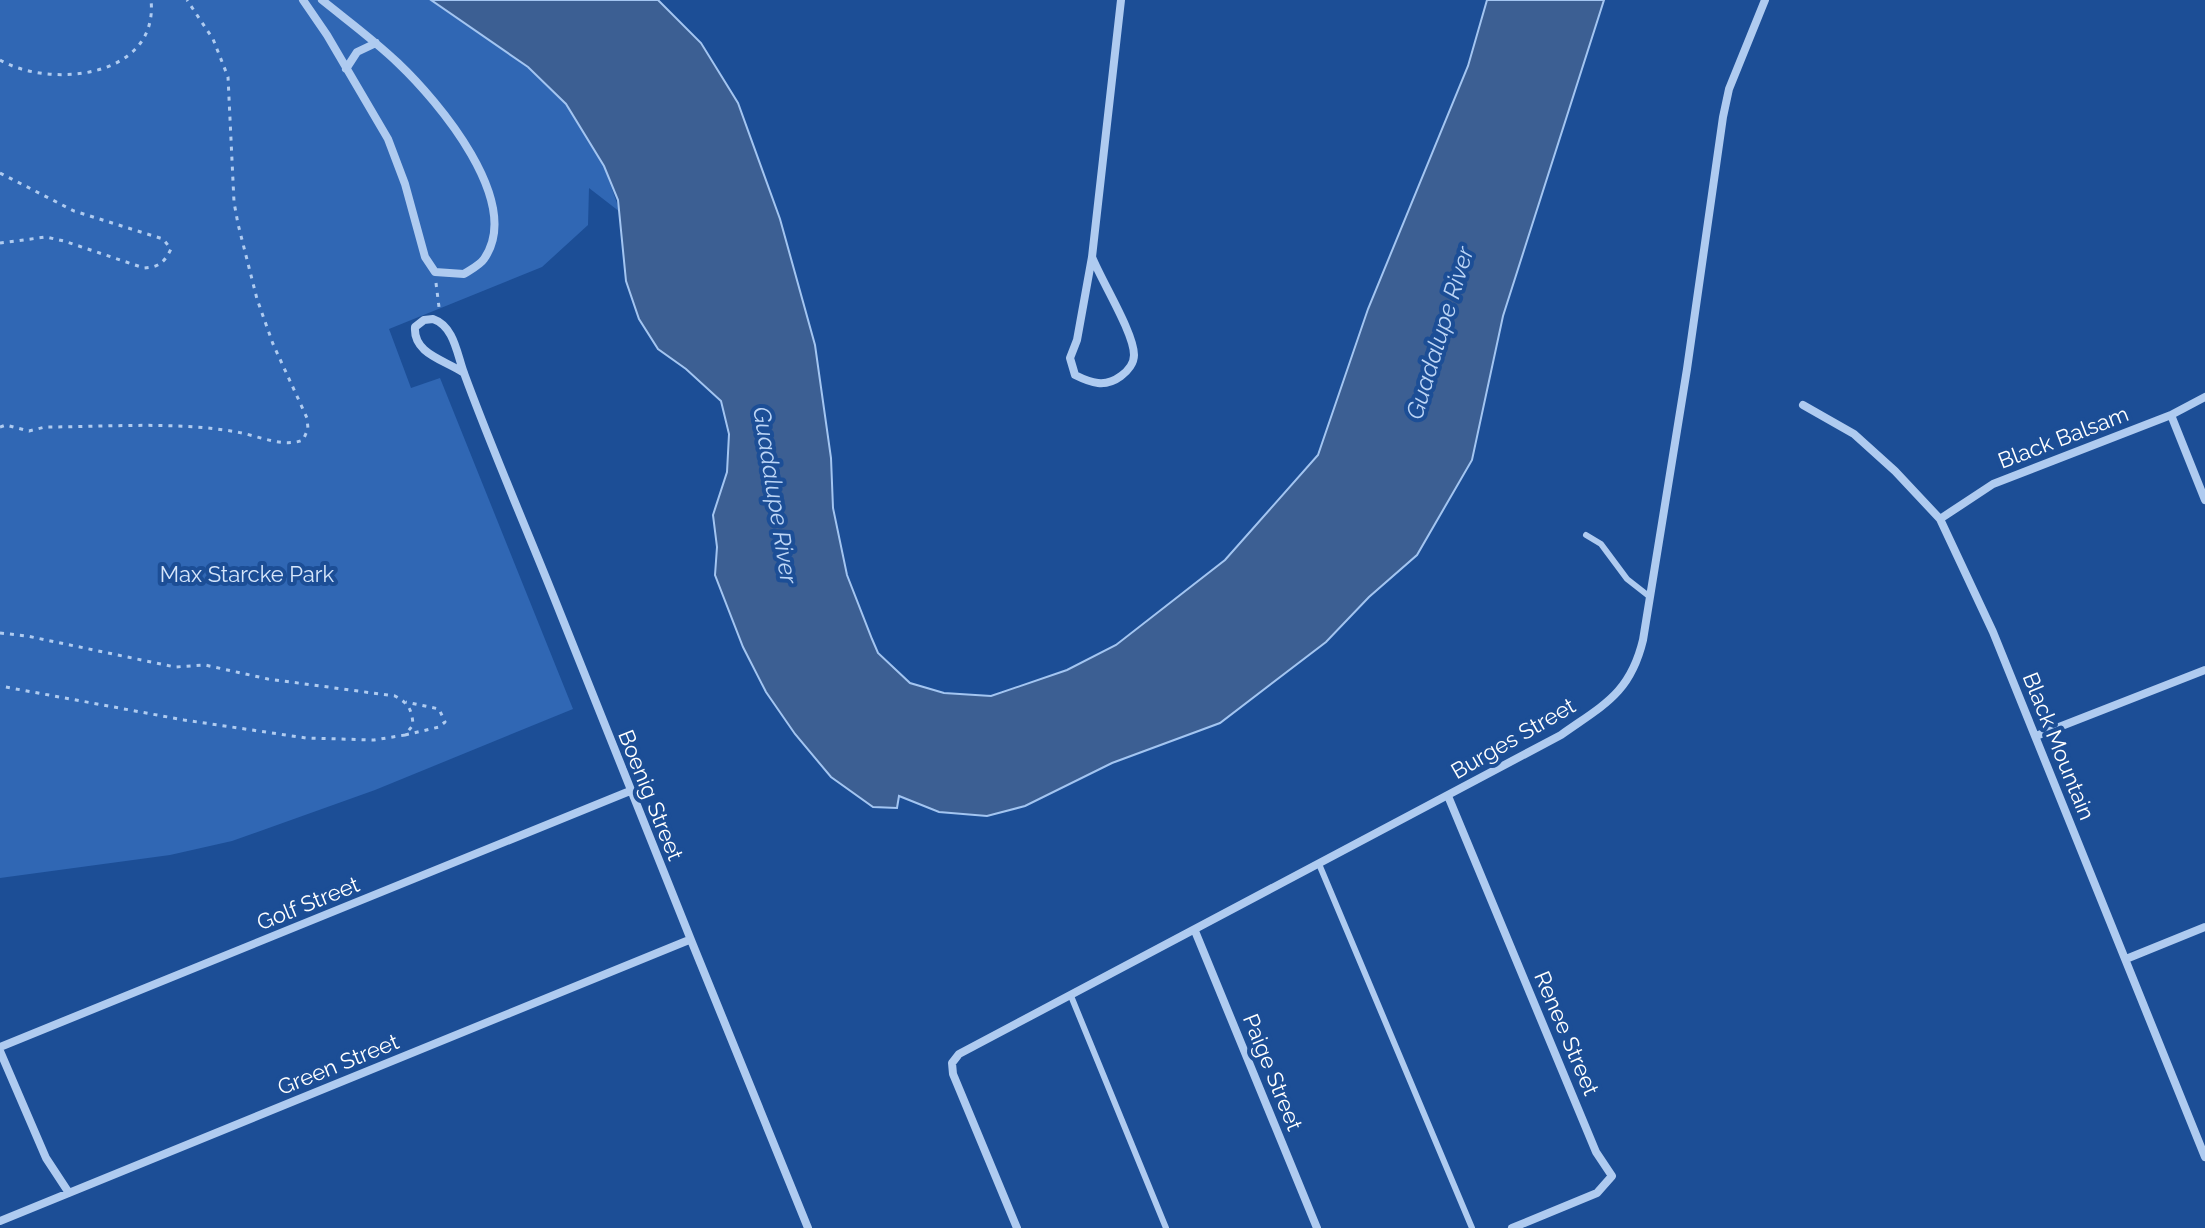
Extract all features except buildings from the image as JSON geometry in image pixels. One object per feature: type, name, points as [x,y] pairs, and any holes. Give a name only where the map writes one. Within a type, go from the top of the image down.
[{"type":"street","points":[[303,0],[388,139],[405,184],[425,257],[435,272],[464,274],[483,260],[493,236],[493,202],[476,162],[420,86],[376,43],[322,0]]},
{"type":"street","points":[[1092,257],[1132,338],[1134,359],[1126,373],[1111,384],[1091,383],[1075,375],[1070,358],[1077,340],[1092,257],[1121,0]]},
{"type":"street","name":"Burges Street","points":[[1017,1228],[953,1074],[952,1063],[959,1054],[1561,735],[1619,692],[1638,662],[1703,264],[1723,117],[1729,89],[1765,0]]},
{"type":"street","points":[[346,69],[357,52],[376,43]]},
{"type":"street","points":[[443,323],[424,320],[415,327],[414,338],[420,348],[464,373]]},
{"type":"street","name":"Boenig Street","points":[[443,323],[449,331],[496,461],[560,612],[689,940],[808,1228]]},
{"type":"street","name":"Black Balsam","points":[[1940,519],[1993,484],[2171,415],[2205,397]]},
{"type":"street","name":"Black Mountain","points":[[1803,405],[1854,434],[1895,471],[1940,519],[1978,594],[2205,1157]]},
{"type":"street","points":[[2171,415],[2205,500]]},
{"type":"street","points":[[2036,736],[2205,670]]},
{"type":"street","name":"Golf Street","points":[[0,1049],[630,791]]},
{"type":"street","name":"Renee Street","points":[[1448,796],[1596,1152],[1612,1176],[1597,1193],[1512,1228]]},
{"type":"street","points":[[2126,959],[2205,927]]},
{"type":"street","name":"Paige Street","points":[[1195,931],[1317,1228]]},
{"type":"street","name":"Green Street","points":[[0,1221],[689,940]]},
{"type":"street","points":[[0,1049],[46,1158],[69,1193]]},
{"type":"lane","points":[[1586,535],[1601,544],[1627,579],[1650,597]]},
{"type":"lane","points":[[1319,864],[1472,1228]]},
{"type":"lane","points":[[1071,996],[1166,1228]]},
{"type":"path","points":[[0,60],[16,69],[41,75],[86,74],[106,68],[125,57],[148,29],[151,0]]},
{"type":"path","points":[[0,427],[6,425],[29,431],[45,427],[189,427],[237,432],[292,444],[303,440],[308,429],[307,418],[273,344],[257,299],[238,224],[226,69],[213,39],[187,0]]},
{"type":"path","points":[[0,173],[74,211],[163,239],[171,249],[165,262],[144,268],[46,237],[0,243]]},
{"type":"path","points":[[435,272],[443,323]]},
{"type":"path","points":[[0,633],[175,667],[205,665],[268,679],[382,693],[439,709],[445,722],[439,727],[374,740],[306,738],[184,720],[0,686]]},
{"type":"path","points":[[405,735],[413,725],[412,711],[406,702]]},
{"type":"green space","name":"Max Starcke Park","points":[[0,0],[431,0],[528,67],[566,104],[604,166],[620,212],[589,188],[588,225],[542,267],[389,329],[411,388],[440,378],[573,709],[375,790],[232,841],[170,855],[0,878]]},
{"type":"water","name":"Guadalupe River","points":[[431,0],[658,0],[701,43],[738,103],[780,219],[815,345],[831,458],[833,508],[847,575],[878,653],[910,683],[944,693],[991,696],[1067,670],[1116,645],[1225,560],[1318,455],[1368,309],[1468,66],[1487,0],[1604,0],[1503,316],[1472,460],[1417,555],[1369,597],[1326,642],[1220,723],[1112,763],[1025,806],[987,816],[939,812],[899,796],[897,808],[873,807],[831,777],[795,734],[766,692],[743,647],[715,575],[717,547],[713,515],[727,472],[729,434],[721,401],[658,349],[639,319],[626,281],[618,200],[604,166],[566,104],[528,67]]}]
